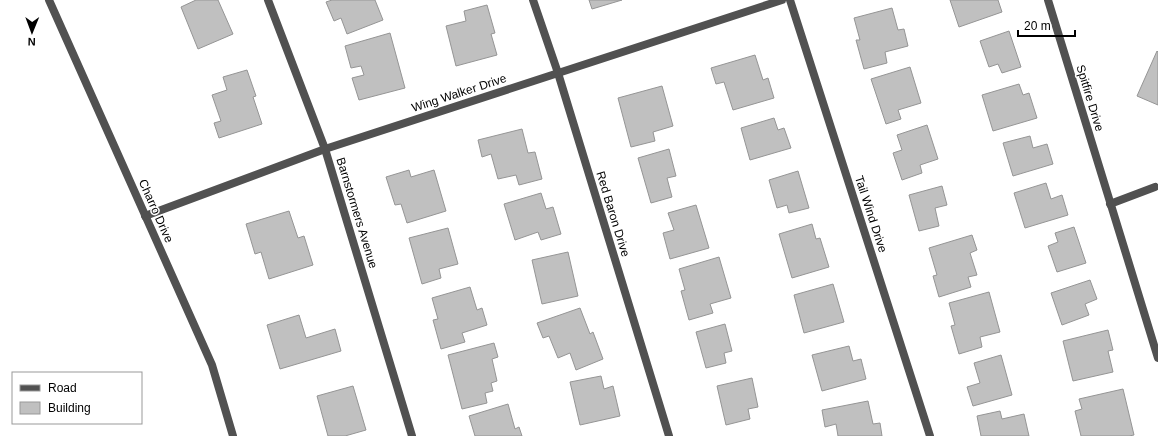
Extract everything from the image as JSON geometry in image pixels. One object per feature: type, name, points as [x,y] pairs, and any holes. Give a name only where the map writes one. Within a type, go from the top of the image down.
[{"type":"street","name":"Charro Drive","points":[[49,0],[212,365],[233,436]]},
{"type":"street","name":"Barnstormers Avenue","points":[[268,0],[325,149],[412,436]]},
{"type":"street","name":"Red Baron Drive","points":[[533,0],[558,73],[669,436]]},
{"type":"street","name":"Wing Walker Drive","points":[[145,216],[325,149],[782,0]]},
{"type":"street","name":"Tail Wind Drive","points":[[790,0],[930,436]]},
{"type":"street","name":"Spitfire Drive","points":[[1048,0],[1158,358]]},
{"type":"street","points":[[1110,204],[1155,187]]},
{"type":"building","points":[[196,0],[218,0],[233,34],[198,49],[181,7]]},
{"type":"building","points":[[332,0],[375,0],[383,20],[347,34],[341,18],[334,21],[326,2]]},
{"type":"building","points":[[589,0],[622,0],[592,9]]},
{"type":"building","points":[[950,0],[998,0],[1002,12],[959,27]]},
{"type":"building","points":[[487,5],[495,33],[491,34],[497,55],[456,66],[446,26],[466,21],[464,11]]},
{"type":"building","points":[[892,8],[898,30],[904,29],[908,46],[885,52],[887,63],[864,69],[856,40],[860,40],[854,18]]},
{"type":"building","points":[[1009,31],[1021,67],[1002,73],[998,64],[989,67],[980,41]]},
{"type":"building","points":[[390,33],[405,88],[359,100],[352,78],[364,75],[361,66],[351,68],[345,46]]},
{"type":"building","points":[[1157,51],[1158,52],[1158,105],[1137,96]]},
{"type":"building","points":[[755,55],[763,80],[768,78],[774,98],[733,110],[724,82],[716,84],[711,68]]},
{"type":"building","points":[[910,67],[921,103],[898,110],[901,119],[886,124],[871,79]]},
{"type":"building","points":[[247,70],[256,96],[253,97],[262,124],[219,138],[214,123],[221,121],[212,95],[227,90],[223,77]]},
{"type":"building","points":[[1019,84],[1023,95],[1029,93],[1037,118],[993,131],[982,95]]},
{"type":"building","points":[[662,86],[673,126],[653,132],[655,141],[631,147],[618,98]]},
{"type":"building","points":[[774,118],[778,130],[784,128],[791,148],[750,160],[741,128]]},
{"type":"building","points":[[927,125],[938,159],[920,165],[922,173],[902,180],[893,153],[902,150],[897,135]]},
{"type":"building","points":[[522,129],[528,153],[535,152],[542,179],[519,185],[516,175],[498,179],[491,154],[482,157],[478,140]]},
{"type":"building","points":[[1030,136],[1033,148],[1047,144],[1053,164],[1013,176],[1003,143]]},
{"type":"building","points":[[669,149],[676,176],[667,178],[672,197],[651,203],[638,158]]},
{"type":"building","points":[[409,170],[411,177],[434,170],[446,211],[407,223],[401,204],[395,205],[386,177]]},
{"type":"building","points":[[798,171],[809,208],[789,213],[787,205],[777,208],[769,180]]},
{"type":"building","points":[[1046,183],[1051,199],[1062,195],[1068,215],[1025,228],[1014,193]]},
{"type":"building","points":[[942,186],[947,205],[935,208],[939,226],[919,231],[909,195]]},
{"type":"building","points":[[541,193],[546,209],[553,207],[561,234],[541,240],[538,232],[515,240],[504,204]]},
{"type":"building","points":[[696,205],[709,248],[670,259],[663,233],[674,230],[668,213]]},
{"type":"building","points":[[289,211],[298,238],[304,236],[313,265],[269,279],[261,252],[255,254],[246,224]]},
{"type":"building","points":[[812,224],[816,239],[820,238],[829,267],[792,278],[779,234]]},
{"type":"building","points":[[1074,227],[1086,263],[1057,272],[1048,246],[1058,242],[1055,233]]},
{"type":"building","points":[[448,228],[458,264],[439,269],[441,278],[422,284],[409,238]]},
{"type":"building","points":[[972,235],[977,250],[970,253],[977,275],[968,277],[971,287],[939,297],[933,276],[937,275],[929,248]]},
{"type":"building","points":[[568,252],[578,296],[542,304],[532,260]]},
{"type":"building","points":[[719,257],[731,298],[710,304],[713,313],[689,320],[681,291],[685,290],[679,269]]},
{"type":"building","points":[[1090,280],[1097,299],[1085,304],[1089,315],[1062,325],[1051,293]]},
{"type":"building","points":[[833,284],[844,322],[804,333],[794,295]]},
{"type":"building","points":[[470,287],[477,310],[482,308],[487,325],[462,333],[465,342],[441,349],[433,320],[438,319],[432,298]]},
{"type":"building","points":[[989,292],[1000,332],[980,337],[982,347],[959,354],[951,326],[955,325],[949,303]]},
{"type":"building","points":[[580,308],[590,334],[593,332],[603,359],[576,370],[570,353],[558,358],[549,336],[543,338],[537,323]]},
{"type":"building","points":[[299,315],[306,338],[335,329],[341,351],[280,369],[267,325]]},
{"type":"building","points":[[725,324],[732,351],[724,353],[726,363],[706,368],[696,332]]},
{"type":"building","points":[[1108,330],[1113,350],[1108,351],[1113,372],[1073,381],[1063,341]]},
{"type":"building","points":[[494,343],[498,357],[492,359],[497,381],[491,383],[493,391],[485,393],[487,403],[462,409],[448,355]]},
{"type":"building","points":[[849,346],[853,361],[861,359],[866,379],[822,391],[812,355]]},
{"type":"building","points":[[1001,355],[1012,395],[973,406],[967,387],[980,383],[974,363]]},
{"type":"building","points":[[601,376],[604,389],[613,386],[620,416],[580,425],[570,382]]},
{"type":"building","points":[[752,378],[758,407],[748,409],[750,419],[726,425],[717,386]]},
{"type":"building","points":[[353,386],[366,430],[345,436],[328,436],[317,396]]},
{"type":"building","points":[[1123,389],[1134,435],[1081,436],[1075,411],[1082,409],[1079,399]]},
{"type":"building","points":[[868,401],[873,424],[880,423],[882,436],[838,436],[836,424],[825,427],[822,410]]},
{"type":"building","points":[[508,404],[515,429],[519,427],[522,436],[475,436],[469,416]]},
{"type":"building","points":[[1000,411],[1002,419],[1024,414],[1029,436],[981,436],[977,416]]}]
